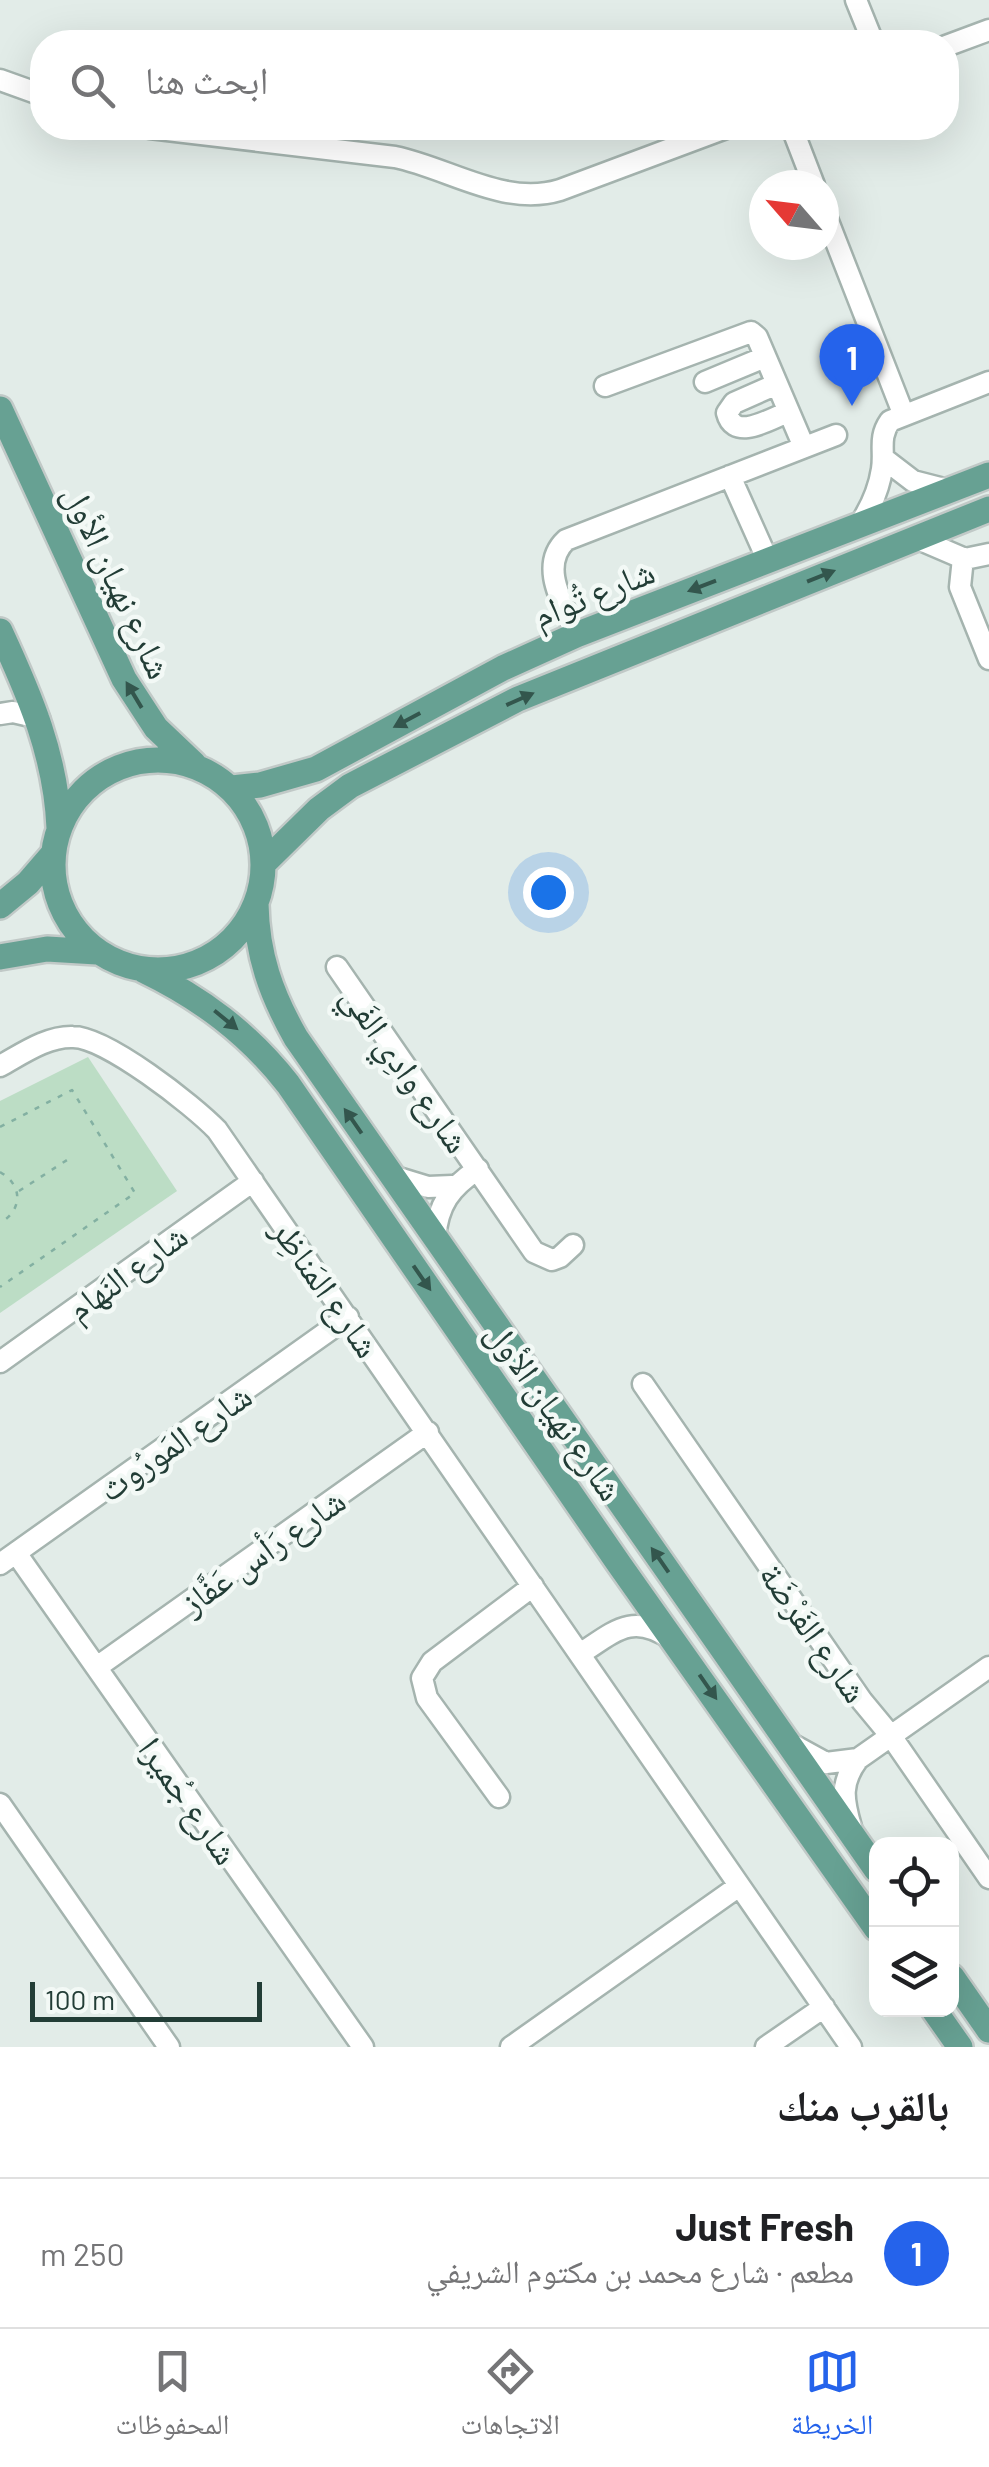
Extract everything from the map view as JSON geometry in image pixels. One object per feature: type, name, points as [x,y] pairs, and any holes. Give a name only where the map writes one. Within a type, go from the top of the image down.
[{"type":"main road","name":"شارع نهيان الأول","points":[[0,409],[134,696],[156,728],[198,767]]},
{"type":"main road","name":"شارع تُوام","points":[[232,788],[275,782],[316,769],[504,668],[576,635],[989,475]]},
{"type":"main road","name":"شارع تُوام","points":[[264,864],[318,809],[350,786],[484,716],[989,509]]},
{"type":"main road","points":[[0,631],[39,718],[55,782],[59,828],[53,854],[59,902],[74,930],[97,952],[112,960],[143,970],[178,969],[211,956],[238,934],[256,904],[264,864],[255,823],[232,788],[198,767],[150,760],[112,770],[80,794],[59,828]]},
{"type":"main road","points":[[0,906],[53,854]]},
{"type":"main road","name":"شارع نهيان الأول","points":[[256,904],[261,960],[282,1013],[869,1858]]},
{"type":"main road","points":[[0,957],[47,949],[97,952]]},
{"type":"main road","name":"شارع نهيان الأول","points":[[143,970],[212,1008],[270,1060],[875,1927]]},
{"type":"main road","points":[[959,1986],[989,2030]]},
{"type":"main road","points":[[959,2006],[989,2046]]},
{"type":"main road","points":[[939,2017],[960,2047]]},
{"type":"street","points":[[856,0],[869,30]]},
{"type":"street","points":[[959,41],[989,30]]},
{"type":"street","points":[[0,80],[30,91]]},
{"type":"street","points":[[255,140],[395,156],[502,192],[531,196],[560,190],[694,140]]},
{"type":"street","points":[[797,140],[808,170]]},
{"type":"street","points":[[839,249],[903,413]]},
{"type":"street","points":[[606,386],[747,332],[757,337],[804,447]]},
{"type":"street","points":[[705,382],[765,357]]},
{"type":"street","points":[[860,524],[876,493],[884,429],[903,413],[989,382]]},
{"type":"street","points":[[776,384],[734,402],[728,409],[728,418],[740,428],[788,412]]},
{"type":"street","points":[[576,635],[552,570],[561,544],[836,435]]},
{"type":"street","points":[[883,458],[913,482],[948,490]]},
{"type":"street","points":[[730,476],[768,561]]},
{"type":"street","points":[[916,538],[970,560],[989,554]]},
{"type":"street","points":[[963,558],[960,587],[989,658]]},
{"type":"street","points":[[0,714],[13,712],[39,718]]},
{"type":"street","name":"شارع وادِي الفَي","points":[[337,967],[538,1256],[556,1259],[573,1244]]},
{"type":"street","name":"شارع المَناظِر","points":[[0,1066],[52,1040],[74,1036],[96,1041],[205,1118],[228,1143],[851,2047]]},
{"type":"street","name":"شارع وادِي الفَي","points":[[392,1176],[428,1187],[452,1186],[478,1169]]},
{"type":"street","name":"شارع النَهام","points":[[0,1362],[253,1181]]},
{"type":"street","name":"شارع وادِي الفَي","points":[[435,1238],[438,1216],[452,1186]]},
{"type":"street","name":"شارع المَورُوث","points":[[8,1559],[348,1317]]},
{"type":"street","name":"شارع الفَرْضَة","points":[[643,1384],[989,1878]]},
{"type":"street","name":"شارع رَأس عَفَّاز","points":[[97,1668],[428,1432]]},
{"type":"street","name":"شارع جُميرا","points":[[8,1559],[97,1668],[363,2047]]},
{"type":"street","points":[[618,1630],[626,1619],[630,1600],[619,1564]]},
{"type":"street","points":[[499,1797],[427,1698],[422,1678],[432,1662],[533,1586]]},
{"type":"street","points":[[580,1654],[632,1625],[646,1626],[678,1644]]},
{"type":"street","points":[[852,1834],[843,1790],[846,1776],[858,1760],[989,1667]]},
{"type":"street","points":[[786,1739],[820,1761],[840,1764],[858,1760]]},
{"type":"street","points":[[0,1804],[169,2047]]},
{"type":"street","points":[[511,2047],[739,1886]]},
{"type":"street","points":[[766,2047],[824,2008]]},
{"type":"path","points":[[0,1127],[72,1090],[135,1193],[0,1287]]},
{"type":"path","points":[[18,1192],[67,1160]]},
{"type":"path","points":[[0,1172],[10,1178],[18,1192],[13,1213],[0,1223]]},
{"type":"green space","points":[[88,1057],[177,1191],[0,1313],[0,1101]]},
{"type":"place","name":"Just Fresh","points":[[852,406]]}]
